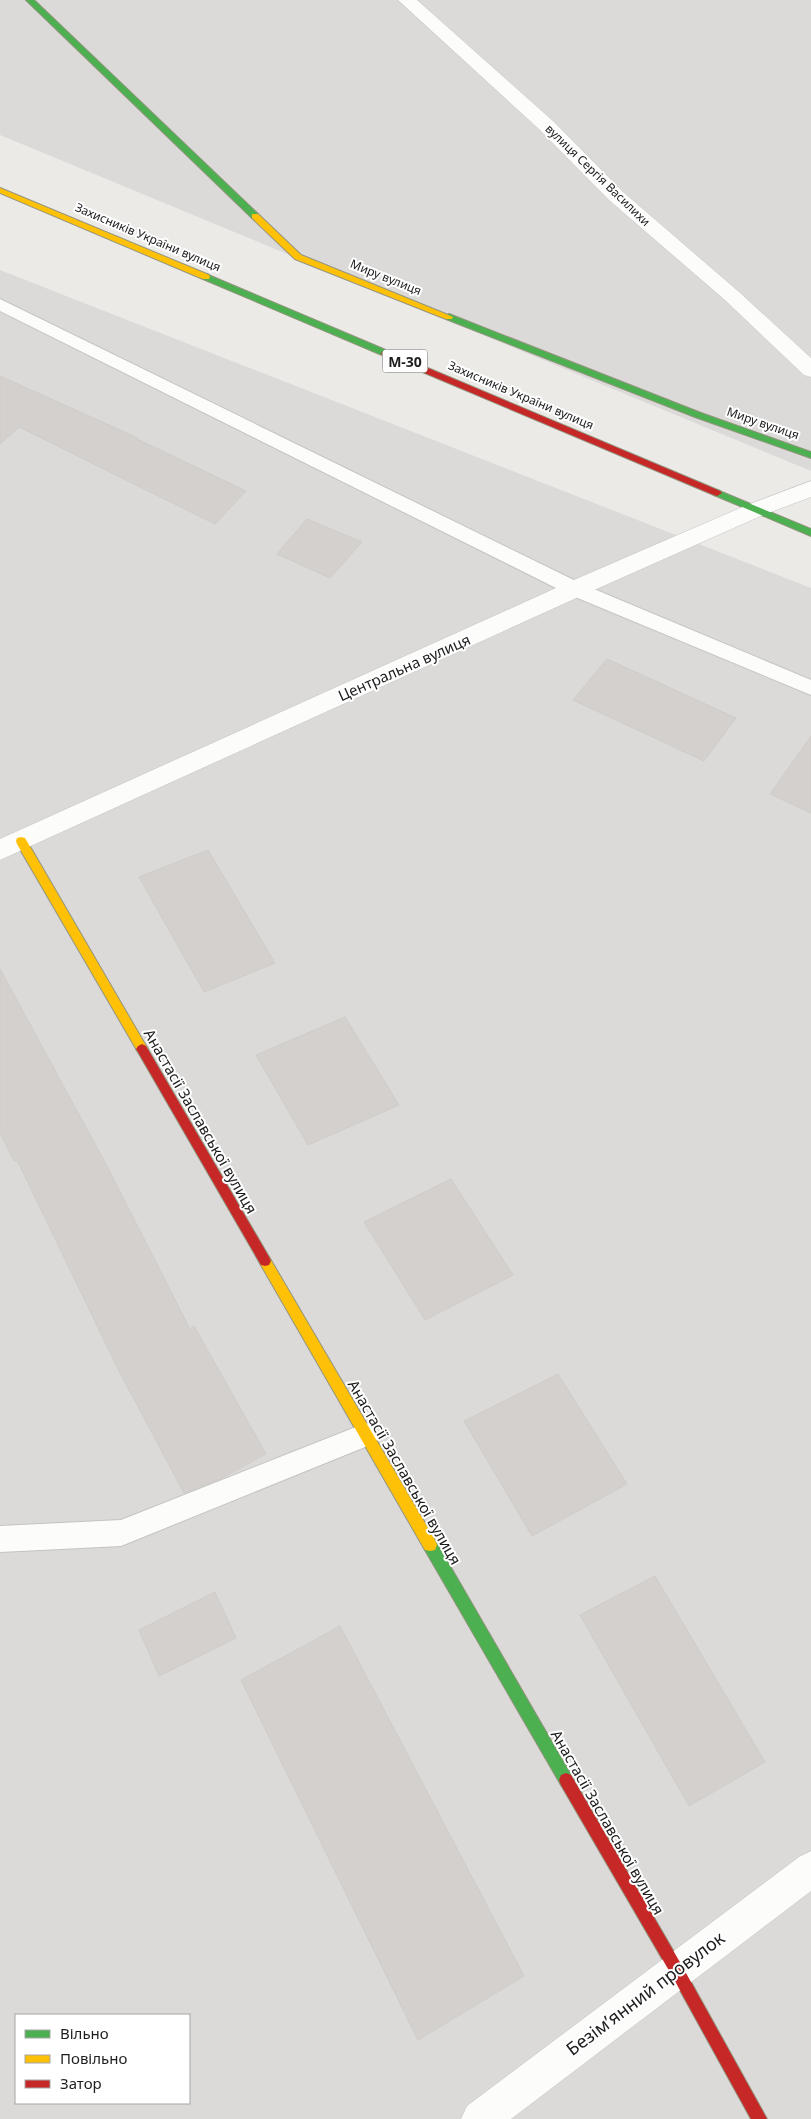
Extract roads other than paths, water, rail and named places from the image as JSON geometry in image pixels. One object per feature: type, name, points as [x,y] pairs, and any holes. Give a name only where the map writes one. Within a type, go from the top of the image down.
[{"type":"main road","name":"Миру вулиця","points":[[30,0],[298,257],[698,415],[811,455]]},
{"type":"main road","name":"Захисників України вулиця","points":[[0,190],[811,533]]},
{"type":"main road","name":"Анастасії Заславської вулиця","points":[[10,846],[366,1435],[676,1969],[759,2119]]},
{"type":"street","name":"вулиця Сергія Василихи","points":[[407,0],[546,125],[616,196],[732,296],[811,370]]},
{"type":"street","name":"Центральна вулиця","points":[[10,846],[575,589],[755,510],[811,489]]},
{"type":"street","name":"Безімʼянний провулок","points":[[480,2119],[676,1969],[811,1869]]},
{"type":"lane","points":[[0,304],[575,589],[811,688]]},
{"type":"lane","points":[[0,1539],[121,1533],[366,1435]]}]
